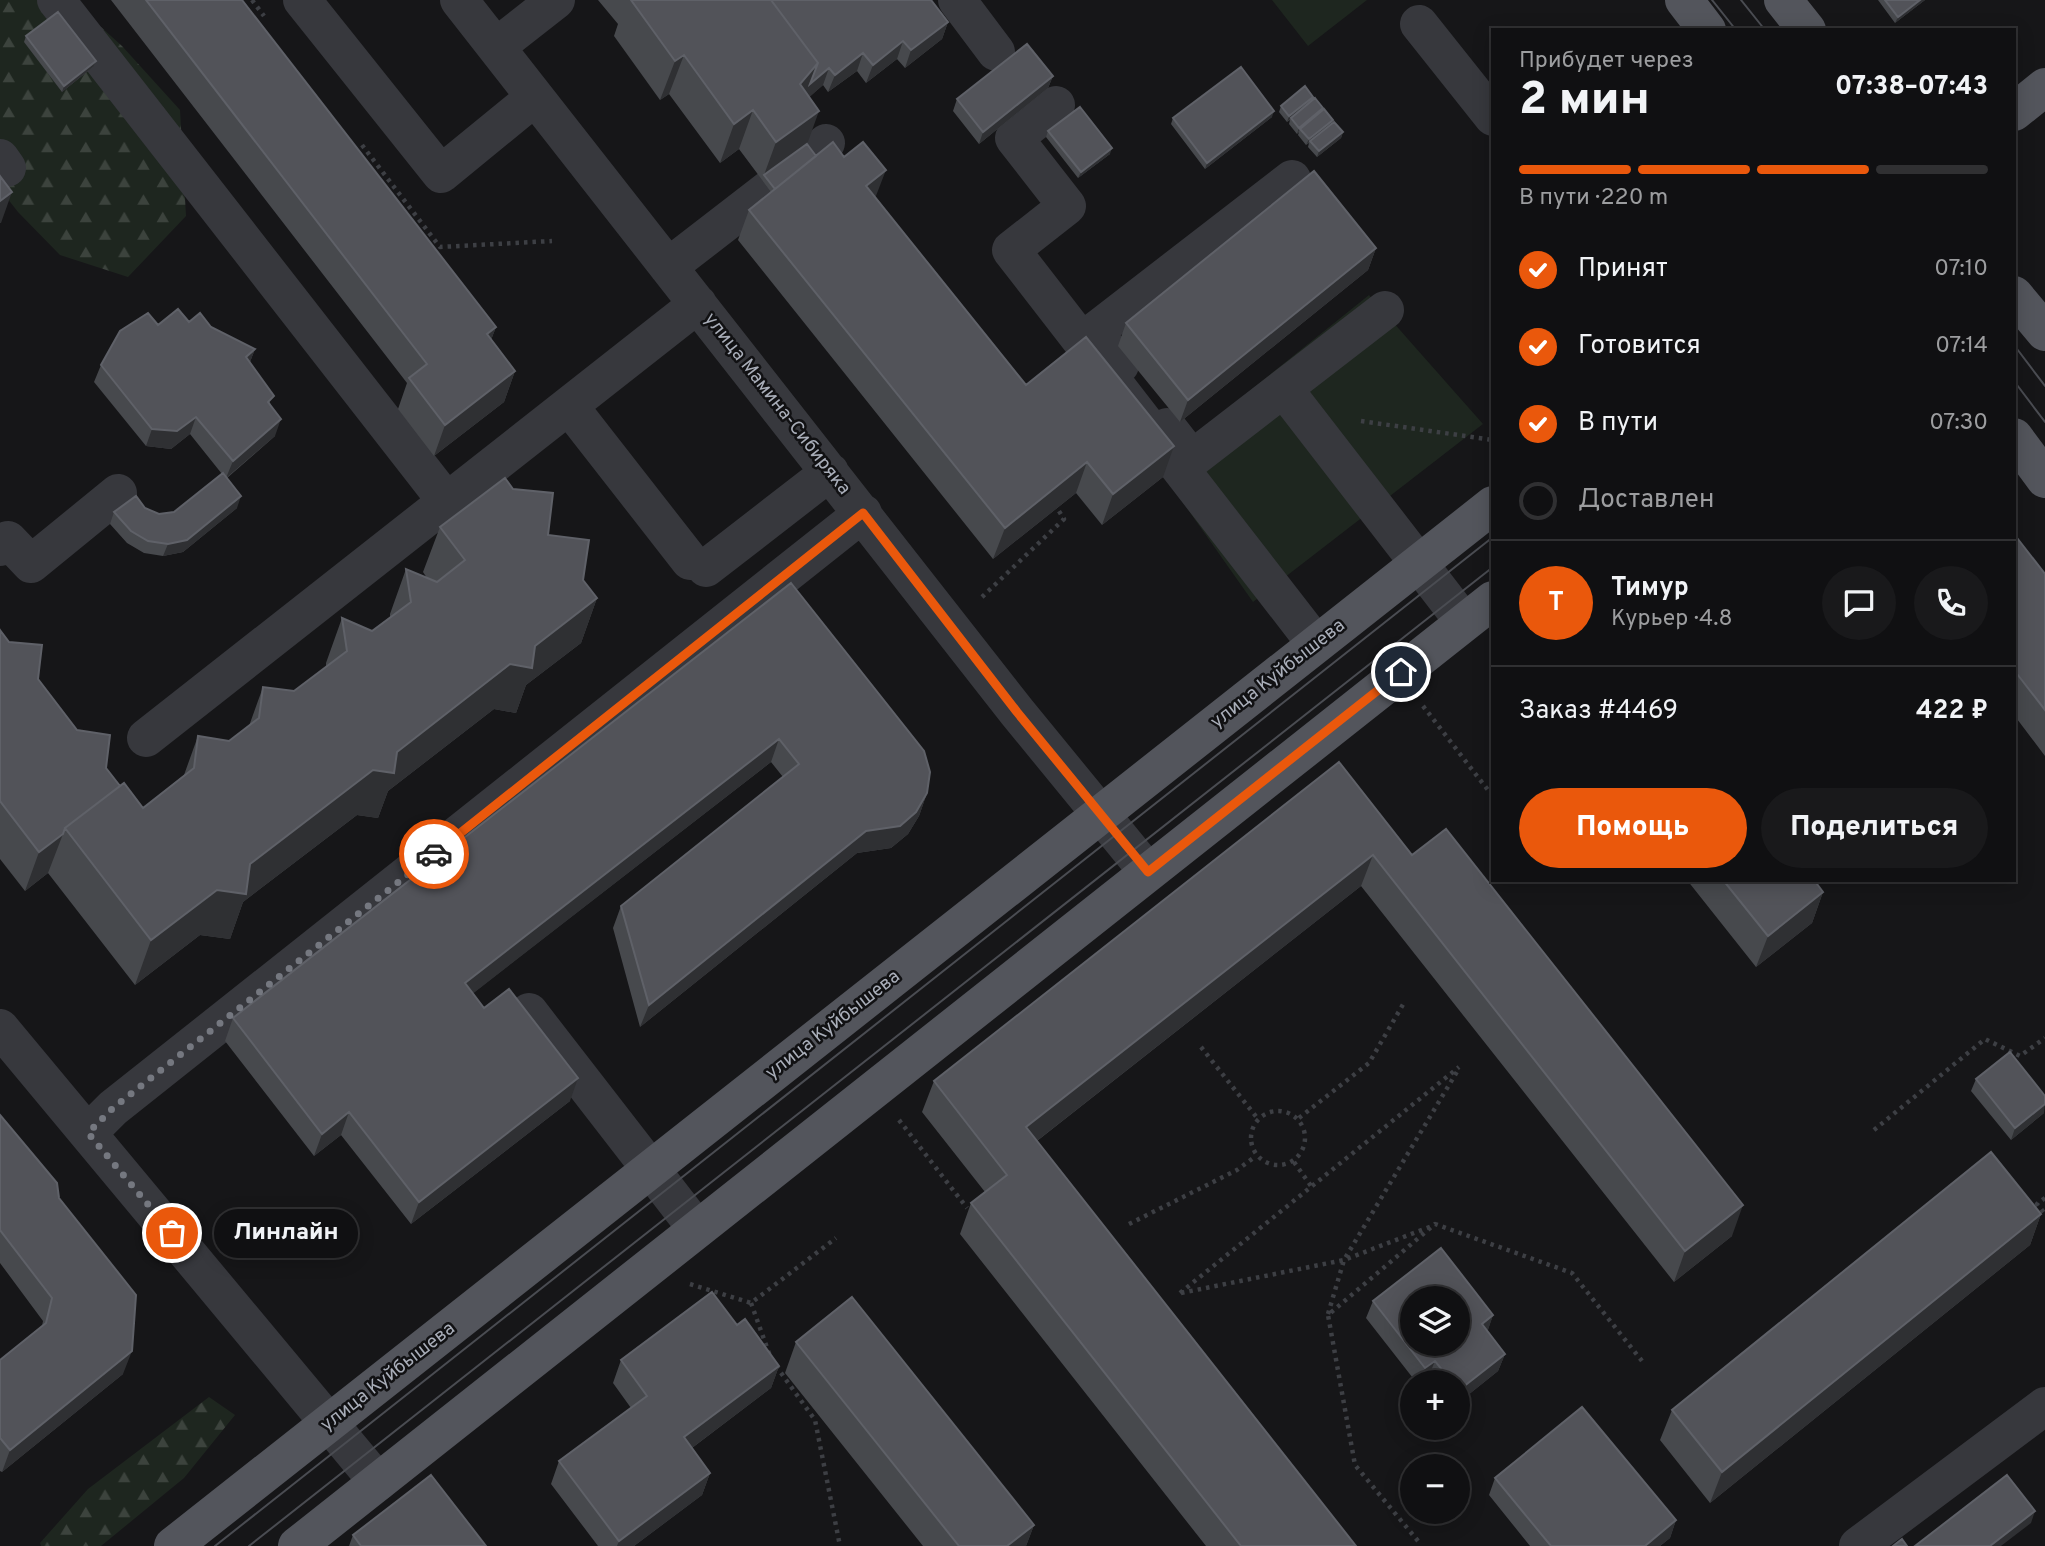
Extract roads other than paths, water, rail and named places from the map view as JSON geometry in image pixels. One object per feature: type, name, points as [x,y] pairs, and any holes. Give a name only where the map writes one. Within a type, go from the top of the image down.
[{"type":"main road","points":[[1684,0],[1705,28]]},
{"type":"main road","points":[[1783,0],[1805,28]]},
{"type":"main road","points":[[2016,109],[2045,87]]},
{"type":"main road","points":[[2016,297],[2045,332]]},
{"type":"main road","points":[[2016,439],[2045,479]]},
{"type":"main road","name":"улица Куйбышева","points":[[173,1546],[1491,507]]},
{"type":"main road","points":[[297,1546],[1479,611]]},
{"type":"street","points":[[55,0],[447,502]]},
{"type":"street","points":[[302,0],[441,174],[535,97]]},
{"type":"street","name":"улица Мамина-Сибиряка","points":[[459,0],[1017,712],[1148,872]]},
{"type":"street","points":[[496,47],[556,0]]},
{"type":"street","points":[[957,0],[996,52]]},
{"type":"street","points":[[1419,24],[1491,114]]},
{"type":"street","points":[[1056,105],[1014,138],[1067,206],[1010,250],[1316,644]]},
{"type":"street","points":[[1292,179],[1094,332],[1192,459],[1292,400],[1385,310]]},
{"type":"street","points":[[668,267],[769,189]]},
{"type":"street","points":[[146,738],[698,304]]},
{"type":"street","points":[[1292,400],[1419,563],[1479,611]]},
{"type":"street","points":[[569,406],[698,564],[830,472]]},
{"type":"street","points":[[3,539],[31,564],[118,493]]},
{"type":"street","points":[[88,1133],[113,1108],[672,679],[863,513]]},
{"type":"street","points":[[528,1012],[697,1230]]},
{"type":"street","points":[[3,1038],[88,1133],[379,1482]]},
{"type":"street","points":[[1858,1546],[2045,1406]]},
{"type":"tram line","points":[[1712,0],[1734,28]]},
{"type":"tram line","points":[[1741,0],[1763,28]]},
{"type":"tram line","points":[[2016,348],[2045,386]]},
{"type":"tram line","points":[[2016,384],[2045,422]]},
{"type":"tram line","points":[[215,1546],[1491,539]]},
{"type":"tram line","points":[[249,1546],[1491,569]]},
{"type":"place","name":"Линлайн","points":[[172,1233]]}]
